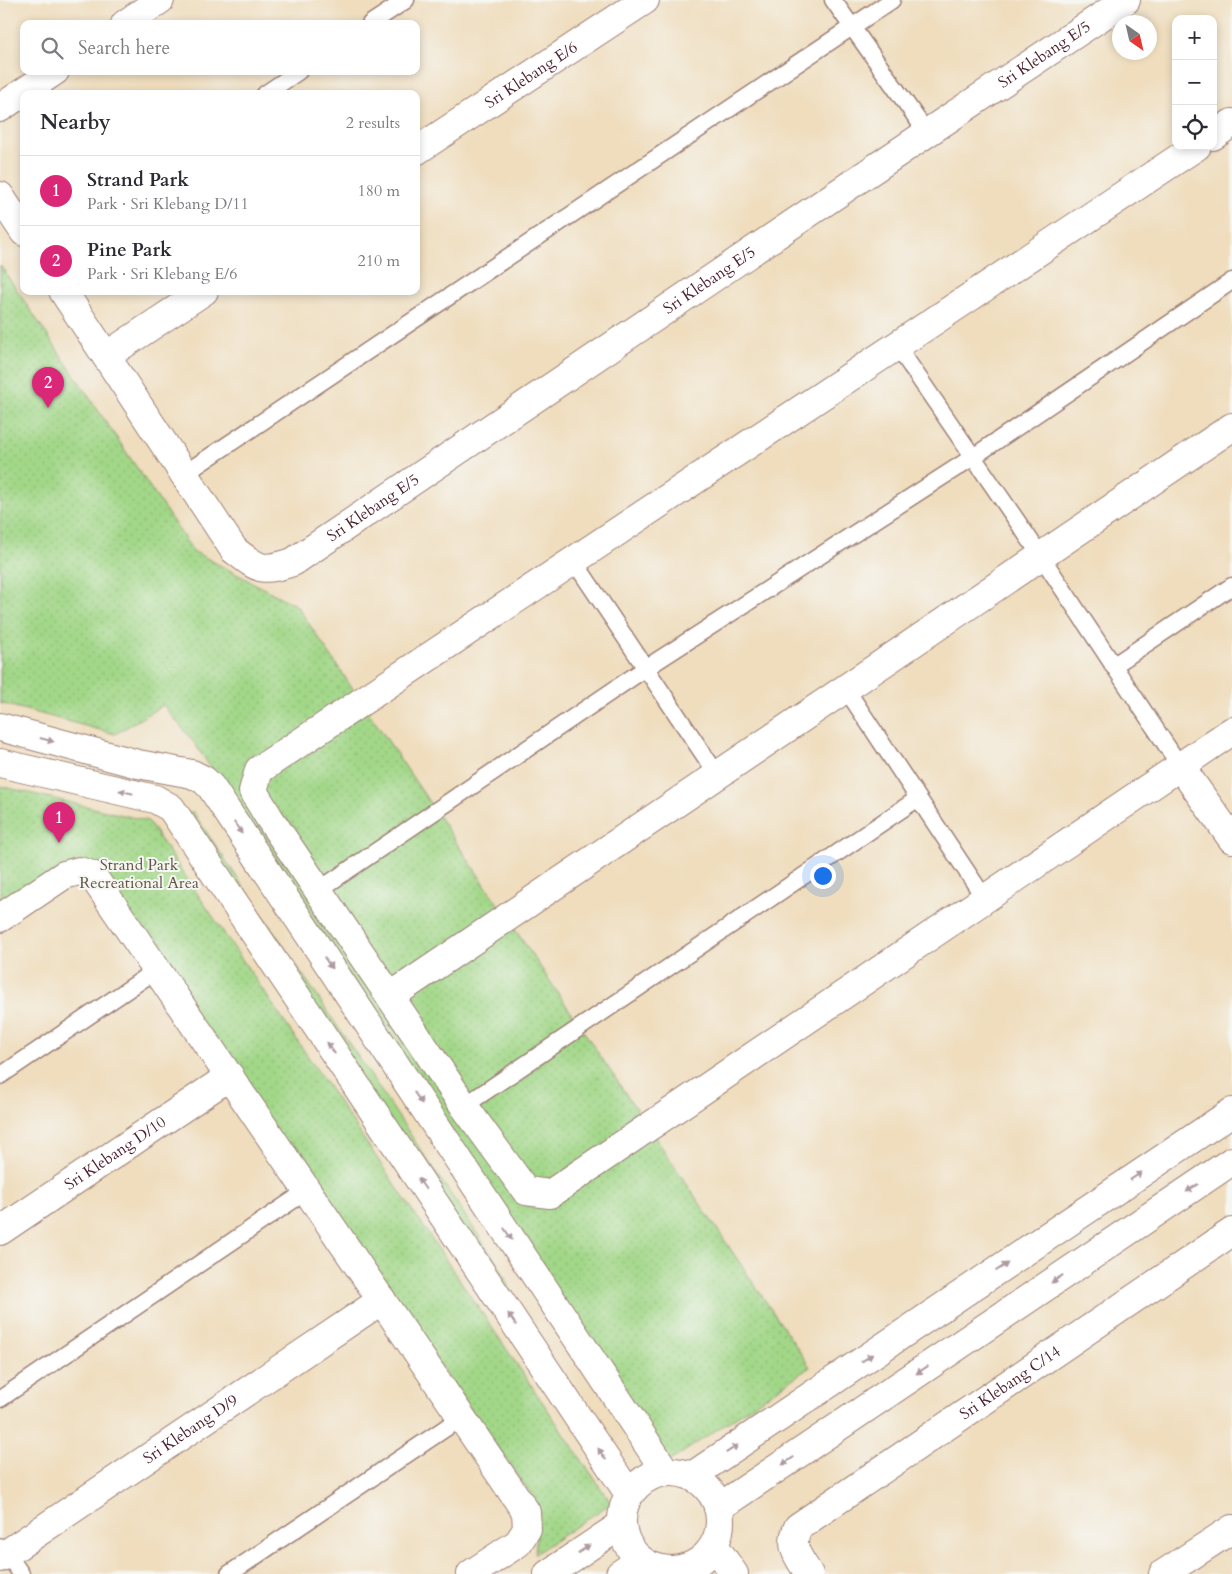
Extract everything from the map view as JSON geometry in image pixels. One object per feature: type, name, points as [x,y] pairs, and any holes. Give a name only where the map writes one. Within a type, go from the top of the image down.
[{"type":"street","points":[[131,20],[160,0]]},
{"type":"street","name":"Sri Klebang E/6","points":[[420,148],[645,0]]},
{"type":"street","name":"Sri Klebang E/5","points":[[66,295],[234,550],[254,565],[270,569],[293,562],[1126,0]]},
{"type":"street","points":[[27,90],[49,75]]},
{"type":"street","points":[[0,108],[20,95]]},
{"type":"street","points":[[1217,133],[1232,123]]},
{"type":"street","points":[[1192,150],[259,770],[253,792],[464,1106],[526,1192],[550,1194],[1232,731]]},
{"type":"street","points":[[0,196],[20,226]]},
{"type":"street","points":[[106,356],[198,295]]},
{"type":"street","points":[[390,996],[718,776],[1232,426]]},
{"type":"street","points":[[0,727],[138,764],[192,774],[204,780],[211,787],[679,1474]]},
{"type":"street","points":[[0,763],[155,799],[172,808],[629,1494]]},
{"type":"street","points":[[1180,766],[1232,839]]},
{"type":"street","points":[[0,918],[64,875],[78,871],[92,875],[158,969],[526,1512],[527,1529],[518,1543],[472,1574]]},
{"type":"street","name":"Sri Klebang D/10","points":[[0,1231],[230,1076]]},
{"type":"street","points":[[679,1474],[1232,1112]]},
{"type":"street","points":[[718,1508],[1232,1161]]},
{"type":"street","name":"Sri Klebang C/14","points":[[809,1574],[798,1555],[793,1538],[798,1528],[806,1520],[1232,1232]]},
{"type":"street","name":"Sri Klebang D/9","points":[[7,1557],[382,1300]]},
{"type":"street","points":[[679,1474],[704,1484],[713,1494],[720,1520],[719,1533],[714,1545],[706,1556],[682,1572],[653,1567],[630,1567],[631,1550],[624,1538],[621,1525],[623,1509],[629,1494],[639,1483],[652,1476],[679,1474]]},
{"type":"street","points":[[548,1574],[621,1525]]},
{"type":"street","points":[[1164,1574],[1232,1528]]},
{"type":"street","points":[[714,1545],[734,1574]]},
{"type":"lane","points":[[376,20],[406,0]]},
{"type":"lane","points":[[833,0],[927,133]]},
{"type":"lane","points":[[184,474],[892,0]]},
{"type":"lane","points":[[271,90],[293,75]]},
{"type":"lane","points":[[319,890],[646,668],[973,457],[1232,280]]},
{"type":"lane","points":[[897,346],[1041,556],[1180,766]]},
{"type":"lane","points":[[574,561],[718,776]]},
{"type":"lane","points":[[1113,666],[1232,586]]},
{"type":"lane","points":[[846,689],[917,799],[985,899]]},
{"type":"lane","points":[[464,1106],[917,799]]},
{"type":"lane","points":[[0,1076],[158,969]]},
{"type":"lane","points":[[0,1400],[308,1190]]},
{"type":"lane","points":[[229,1574],[462,1417]]},
{"type":"green space","points":[[0,265],[193,551],[297,606],[810,1367],[670,1461],[193,741],[163,705],[115,734],[0,703]]},
{"type":"green space","name":"Strand Park Recreational Area","points":[[0,786],[148,821],[611,1503],[535,1554],[538,1504],[86,866],[0,918]]},
{"type":"green space","points":[[193,812],[501,1269],[520,1312],[176,815]]},
{"type":"place","name":"Pine Park","points":[[48,408]]},
{"type":"place","name":"Strand Park","points":[[59,843]]}]
